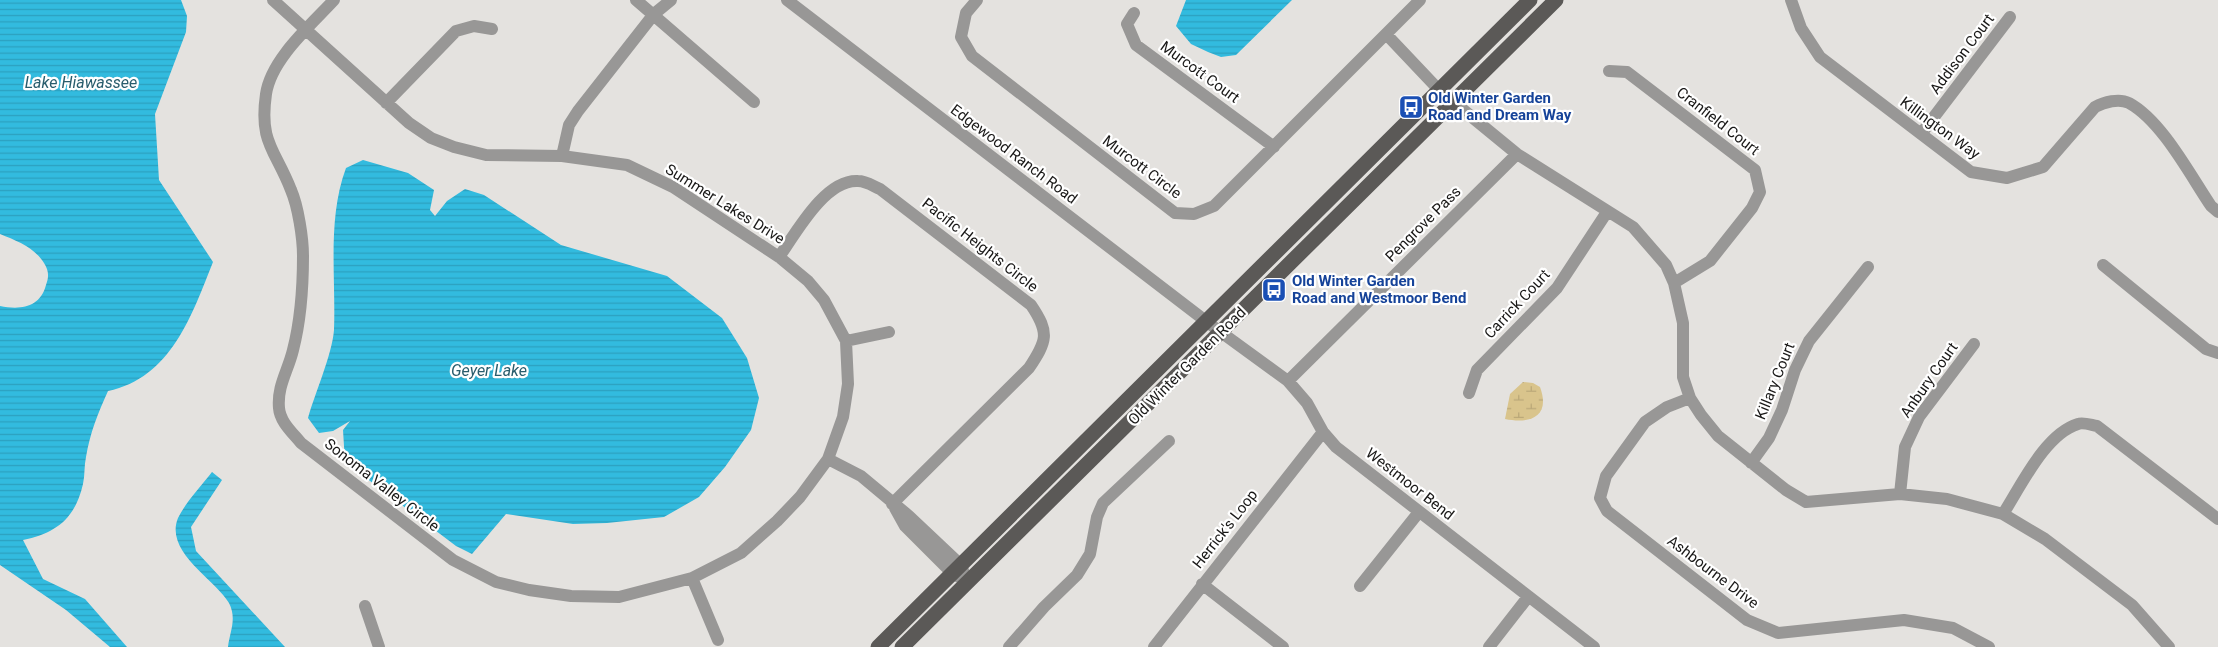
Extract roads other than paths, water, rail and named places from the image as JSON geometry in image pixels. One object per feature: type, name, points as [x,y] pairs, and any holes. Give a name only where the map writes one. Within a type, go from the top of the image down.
[{"type":"main road","name":"Old Winter Garden Road","points":[[878,647],[1530,0]]},
{"type":"main road","name":"Old Winter Garden Road","points":[[902,647],[1556,0]]},
{"type":"street","name":"Summer Lakes Drive","points":[[273,0],[386,103],[431,138],[454,148],[486,155],[562,156],[627,165],[672,187],[779,257],[808,281],[824,300],[846,341],[848,384],[844,417],[828,459]]},
{"type":"street","name":"Sonoma Valley Circle","points":[[334,0],[276,65],[266,91],[264,122],[268,144],[292,190],[303,246],[301,304],[293,352],[279,389],[279,411],[286,426],[301,443],[453,560],[496,582],[529,590],[571,596],[618,597],[692,578],[741,553],[777,521],[800,497],[828,459]]},
{"type":"street","points":[[636,0],[754,102]]},
{"type":"street","points":[[654,14],[660,0]]},
{"type":"street","points":[[562,156],[569,125],[654,14],[671,0]]},
{"type":"street","name":"Edgewood Ranch Road","points":[[786,0],[1221,333]]},
{"type":"street","name":"Murcott Circle","points":[[977,0],[966,13],[961,37],[972,56],[1175,213],[1194,214],[1214,206],[1420,0]]},
{"type":"street","name":"Killington Way","points":[[1791,0],[1801,28],[1820,57],[1971,172],[1995,177],[2017,176],[2043,167],[2095,107],[2105,101],[2127,102],[2156,125],[2211,206],[2218,212]]},
{"type":"street","name":"Murcott Court","points":[[1134,12],[1127,24],[1136,45],[1274,147]]},
{"type":"street","name":"Addison Court","points":[[1921,134],[2010,17]]},
{"type":"street","points":[[386,103],[456,31],[474,26],[492,29]]},
{"type":"street","points":[[1386,34],[1452,102],[1517,154],[1633,227],[1648,243],[1666,265],[1674,283],[1683,323],[1683,377],[1690,398],[1718,436],[1786,490],[1806,502],[1900,494],[1947,500],[2003,514],[2045,539],[2132,605],[2169,647]]},
{"type":"street","name":"Cranfield Court","points":[[1609,71],[1627,72],[1755,170],[1760,192],[1752,208],[1710,261],[1674,283]]},
{"type":"street","name":"Pengrove Pass","points":[[1288,381],[1517,154]]},
{"type":"street","name":"Pacific Heights Circle","points":[[779,257],[825,194],[841,184],[856,181],[866,182],[880,189],[1031,305],[1044,324],[1043,348],[1029,368],[892,504]]},
{"type":"street","name":"Carrick Court","points":[[1469,393],[1477,370],[1557,288],[1607,212]]},
{"type":"street","points":[[2103,264],[2206,350],[2218,353]]},
{"type":"street","name":"Killary Court","points":[[1752,463],[1769,438],[1782,410],[1795,370],[1809,340],[1868,266]]},
{"type":"street","points":[[846,341],[889,332]]},
{"type":"street","name":"Westmoor Bend","points":[[1221,333],[1288,381],[1307,403],[1323,432],[1336,447],[1594,647]]},
{"type":"street","name":"Anbury Court","points":[[1900,494],[1906,447],[1920,417],[1974,344]]},
{"type":"street","name":"Ashbourne Drive","points":[[1690,398],[1667,407],[1646,422],[1606,476],[1600,498],[1607,511],[1747,620],[1778,633],[1904,620],[1953,628],[1989,647]]},
{"type":"street","points":[[2003,514],[2036,461],[2059,434],[2080,423],[2097,426],[2218,519]]},
{"type":"street","name":"Herrick's Loop","points":[[1154,647],[1323,432]]},
{"type":"street","points":[[1009,647],[1044,607],[1077,574],[1090,554],[1097,517],[1103,503],[1170,441]]},
{"type":"street","points":[[828,459],[861,476],[892,504],[905,526],[957,569],[967,582]]},
{"type":"street","points":[[1360,586],[1419,512]]},
{"type":"street","points":[[692,578],[718,640]]},
{"type":"street","points":[[1202,584],[1282,647]]},
{"type":"street","points":[[1489,647],[1528,597]]},
{"type":"street","points":[[365,606],[379,647]]},
{"type":"water","name":"Lake Hiawassee","points":[[0,0],[181,0],[187,16],[186,32],[155,114],[159,180],[213,262],[187,323],[176,342],[163,358],[148,373],[130,384],[108,391],[90,440],[85,460],[84,481],[75,507],[54,528],[35,537],[23,540],[43,579],[85,599],[127,647],[110,647],[66,610],[0,565],[0,306],[15,308],[34,303],[43,293],[48,271],[40,257],[25,245],[0,234]]},
{"type":"water","points":[[1186,0],[1292,0],[1236,55],[1221,57],[1191,44],[1176,26]]},
{"type":"water","name":"Geyer Lake","points":[[363,160],[408,173],[434,190],[430,210],[435,216],[447,201],[465,189],[484,195],[561,245],[667,276],[722,318],[747,358],[759,398],[751,430],[725,467],[699,497],[664,517],[607,523],[573,524],[506,514],[472,554],[456,546],[345,462],[343,430],[350,421],[333,431],[319,433],[308,418],[333,340],[334,228],[340,187],[346,168]]},
{"type":"water","points":[[212,472],[222,480],[191,527],[196,551],[285,647],[228,647],[233,620],[229,603],[223,594],[193,565],[178,542],[176,530],[178,518],[189,500]]},
{"type":"place","name":"Old Winter Garden Road and Dream Way","points":[[1411,107]]},
{"type":"place","name":"Old Winter Garden Road and Westmoor Bend","points":[[1274,290]]}]
